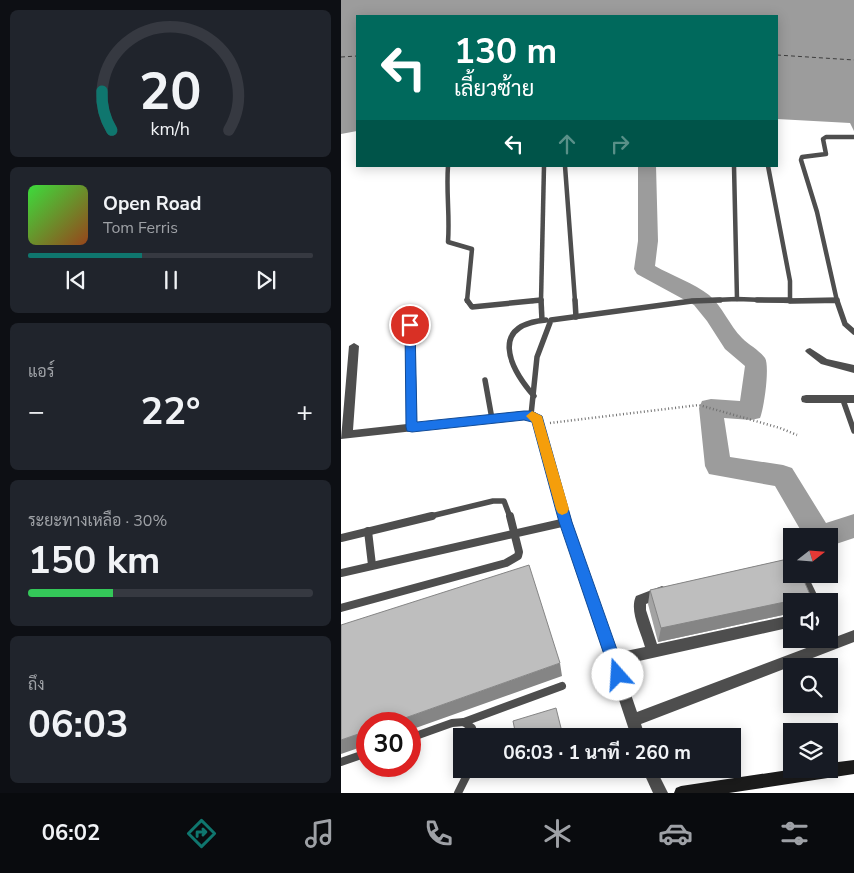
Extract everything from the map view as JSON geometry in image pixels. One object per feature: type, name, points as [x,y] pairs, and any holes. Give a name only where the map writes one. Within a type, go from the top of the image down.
[{"type":"main road","points":[[681,793],[854,767]]},
{"type":"street","points":[[410,325],[412,427]]},
{"type":"street","points":[[354,346],[344,434],[492,419],[535,420],[566,522],[636,728]]},
{"type":"street","points":[[810,351],[824,362],[854,369]]},
{"type":"street","points":[[805,400],[854,399]]},
{"type":"street","points":[[653,651],[640,610],[640,600],[650,595],[670,590]]},
{"type":"street","points":[[613,660],[783,622]]},
{"type":"street","points":[[633,720],[854,636]]},
{"type":"street","points":[[654,778],[661,793]]},
{"type":"lane","points":[[854,137],[826,137],[823,139],[826,154],[802,157],[801,160],[817,212],[837,301],[845,324],[854,332]]},
{"type":"lane","points":[[448,167],[446,190],[450,220],[448,242],[472,249],[467,302],[472,307],[477,307],[541,300]]},
{"type":"lane","points":[[542,320],[544,167]]},
{"type":"lane","points":[[565,167],[576,317]]},
{"type":"lane","points":[[734,167],[737,299]]},
{"type":"lane","points":[[768,167],[790,281],[790,301]]},
{"type":"lane","points":[[533,396],[517,374],[510,340],[511,333],[526,323],[692,301],[737,299],[837,301]]},
{"type":"lane","points":[[535,420],[533,396],[537,357],[551,320]]},
{"type":"lane","points":[[485,380],[492,419]]},
{"type":"lane","points":[[843,400],[854,431]]},
{"type":"lane","points":[[341,538],[493,501],[504,501],[508,508],[519,552],[513,560],[341,608]]},
{"type":"lane","points":[[341,573],[566,522]]},
{"type":"lane","points":[[368,531],[372,565]]},
{"type":"lane","points":[[421,734],[464,722],[562,686]]},
{"type":"lane","points":[[464,722],[472,728]]},
{"type":"lane","points":[[341,762],[356,757]]},
{"type":"lane","points":[[458,793],[466,778]]},
{"type":"path","points":[[535,420],[702,406],[780,428],[797,435]]},
{"type":"shaded area","points":[[341,0],[854,0],[854,131],[850,123],[778,119],[778,15],[356,15],[356,131],[341,134]]},
{"type":"building","points":[[783,560],[783,583],[805,583],[809,593],[783,593],[783,602],[661,628],[650,590]]},
{"type":"building","points":[[529,565],[560,663],[421,712],[356,712],[356,735],[341,740],[341,625]]},
{"type":"building","points":[[556,708],[561,728],[514,728],[513,721]]},
{"type":"waterway","points":[[647,167],[648,241],[644,269],[701,300],[715,316],[733,343],[756,363],[757,372],[753,386],[751,411],[711,408],[718,466],[783,476],[814,528]]},
{"type":"waterway","points":[[839,531],[854,526]]},
{"type":"ferry route","points":[[778,55],[854,60]]},
{"type":"ferry route","points":[[341,57],[356,56]]},
{"type":"slow traffic","points":[[532,416],[538,420],[562,509]]},
{"type":"route","points":[[410,325],[412,427],[524,415],[531,415],[538,420],[566,522],[618,675]]}]
